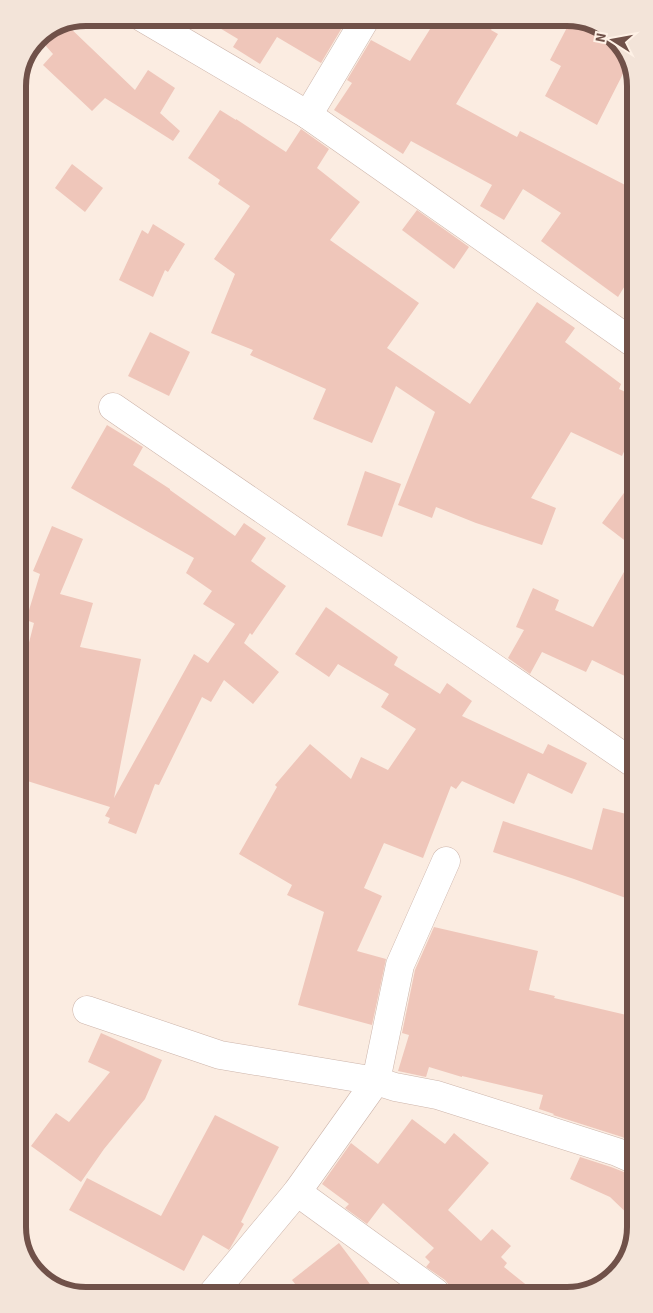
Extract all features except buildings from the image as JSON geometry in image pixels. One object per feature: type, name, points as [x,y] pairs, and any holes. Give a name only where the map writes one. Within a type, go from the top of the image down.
[{"type":"street","points":[[157,26],[308,115],[627,338]]},
{"type":"street","points":[[308,115],[361,26]]},
{"type":"street","points":[[113,407],[627,758]]},
{"type":"street","points":[[218,1287],[297,1192],[376,1082],[400,965],[446,861]]},
{"type":"street","points":[[87,1010],[220,1055],[376,1082],[437,1095],[627,1156]]},
{"type":"street","points":[[297,1192],[428,1287]]}]
